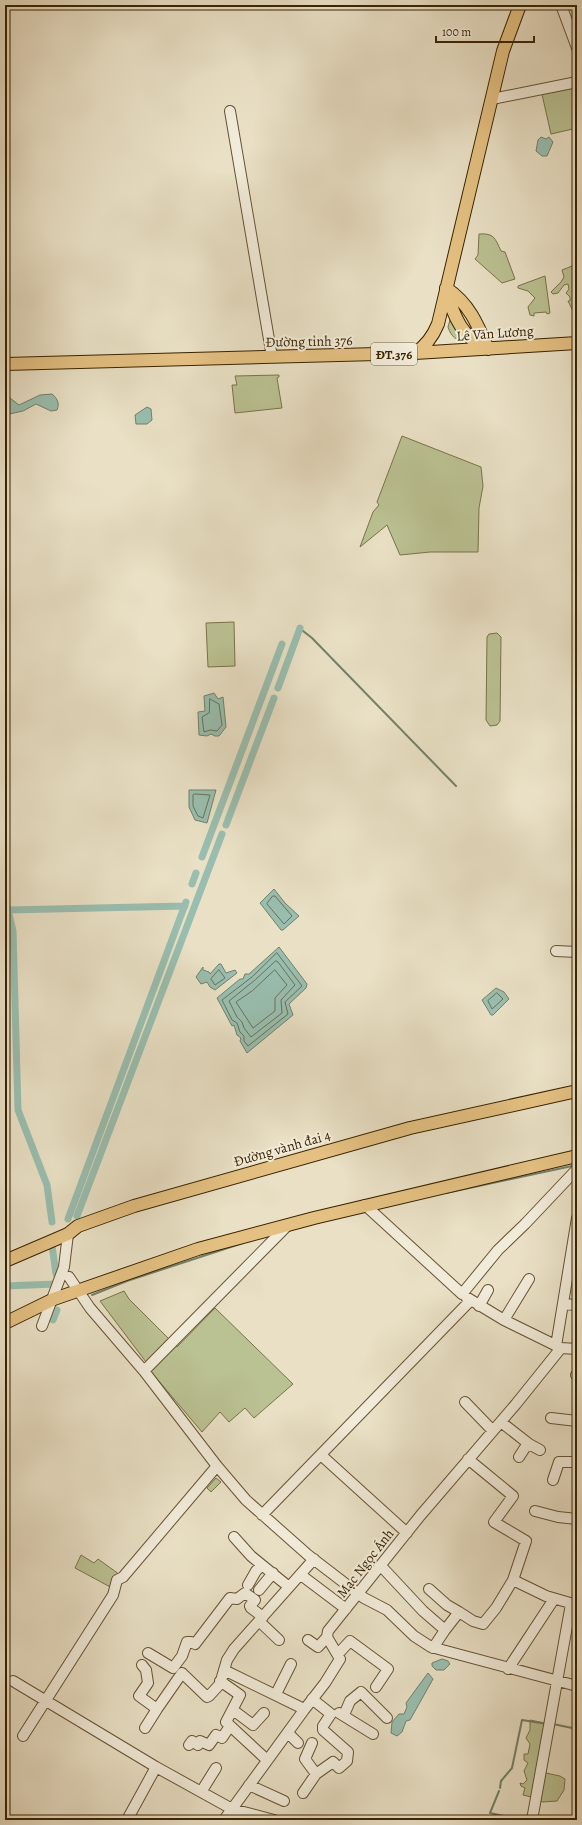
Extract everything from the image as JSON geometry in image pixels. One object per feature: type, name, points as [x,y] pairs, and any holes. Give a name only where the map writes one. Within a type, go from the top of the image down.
[{"type":"main road","name":"ĐT.376","points":[[415,353],[422,349],[435,331],[504,51],[520,5]]},
{"type":"main road","points":[[446,288],[452,313],[475,342],[488,349]]},
{"type":"main road","name":"Lê Văn Lương","points":[[415,353],[577,342]]},
{"type":"main road","name":"Đường tỉnh 376","points":[[5,364],[415,353]]},
{"type":"main road","name":"Đường vành đai 4","points":[[5,1261],[68,1234],[78,1226],[134,1206],[260,1169],[410,1128],[577,1091]]},
{"type":"main road","points":[[5,1323],[52,1300],[198,1249],[364,1205],[577,1156]]},
{"type":"street","points":[[561,5],[577,48]]},
{"type":"street","points":[[492,99],[577,82]]},
{"type":"street","points":[[230,110],[272,357]]},
{"type":"street","points":[[556,951],[577,952]]},
{"type":"street","points":[[258,1515],[321,1455],[466,1297],[498,1250],[577,1169]]},
{"type":"street","points":[[364,1205],[466,1297],[479,1306],[559,1347],[577,1349]]},
{"type":"street","points":[[559,1347],[577,1218]]},
{"type":"street","points":[[144,1371],[289,1224]]},
{"type":"street","points":[[42,1326],[57,1287],[65,1276],[68,1234]]},
{"type":"street","points":[[65,1276],[79,1291],[90,1308],[144,1371],[217,1466],[258,1515],[359,1594],[387,1610],[414,1636],[433,1648],[557,1682],[577,1686]]},
{"type":"street","points":[[504,1320],[529,1279]]},
{"type":"street","points":[[479,1306],[488,1290]]},
{"type":"street","points":[[564,1304],[577,1305]]},
{"type":"street","name":"Mạc Ngọc Ánh","points":[[327,1637],[328,1631],[468,1459],[552,1366],[559,1347]]},
{"type":"street","points":[[466,1402],[493,1430]]},
{"type":"street","points":[[551,1418],[577,1422]]},
{"type":"street","points":[[501,1422],[528,1443],[540,1450]]},
{"type":"street","points":[[519,1457],[528,1443]]},
{"type":"street","points":[[321,1455],[407,1533]]},
{"type":"street","points":[[429,1588],[446,1605],[473,1621],[483,1624],[496,1608],[512,1580],[526,1541],[494,1522],[514,1496],[511,1492],[486,1476],[468,1459]]},
{"type":"street","points":[[553,1480],[559,1462],[577,1462]]},
{"type":"street","points":[[23,1736],[113,1594],[117,1580],[123,1577],[217,1466]]},
{"type":"street","points":[[535,1511],[558,1517],[577,1519]]},
{"type":"street","points":[[234,1537],[289,1587]]},
{"type":"street","points":[[145,1728],[179,1675],[182,1673],[207,1697],[209,1696],[220,1681],[226,1660],[234,1649],[314,1559]]},
{"type":"street","points":[[248,1585],[262,1564]]},
{"type":"street","points":[[381,1566],[422,1611],[445,1630]]},
{"type":"street","points":[[259,1590],[273,1573]]},
{"type":"street","points":[[301,1575],[346,1609]]},
{"type":"street","points":[[512,1580],[554,1599],[574,1605],[557,1682],[546,1723],[532,1820]]},
{"type":"street","points":[[148,1652],[173,1668],[188,1642],[195,1644],[227,1604],[230,1598],[237,1599],[245,1593],[255,1600],[250,1606],[251,1608],[280,1640]]},
{"type":"street","points":[[508,1669],[554,1599]]},
{"type":"street","points":[[433,1648],[459,1612]]},
{"type":"street","points":[[224,1820],[340,1660],[338,1654],[327,1637],[318,1647],[308,1640]]},
{"type":"street","points":[[338,1654],[350,1641],[388,1669],[376,1687]]},
{"type":"street","points":[[180,1658],[187,1672],[186,1677]]},
{"type":"street","points":[[276,1694],[290,1664]]},
{"type":"street","points":[[142,1665],[146,1670],[148,1683],[139,1696],[157,1709]]},
{"type":"street","points":[[224,1670],[276,1694],[304,1709]]},
{"type":"street","points":[[13,1681],[156,1767],[232,1809],[274,1820]]},
{"type":"street","points":[[220,1681],[240,1694],[226,1722],[267,1760]]},
{"type":"street","points":[[344,1715],[350,1701],[361,1692],[386,1718]]},
{"type":"street","points":[[312,1699],[331,1714]]},
{"type":"street","points":[[233,1710],[253,1725],[264,1713]]},
{"type":"street","points":[[326,1755],[339,1768],[347,1761],[348,1752],[323,1730],[323,1726],[334,1711],[344,1715],[373,1734]]},
{"type":"street","points":[[189,1745],[192,1741],[198,1745],[200,1742],[209,1745],[214,1736],[216,1735],[222,1738],[230,1726]]},
{"type":"street","points":[[288,1733],[298,1743]]},
{"type":"street","points":[[312,1743],[305,1759],[316,1774]]},
{"type":"street","points":[[303,1793],[316,1774],[333,1762]]},
{"type":"street","points":[[126,1820],[156,1767]]},
{"type":"street","points":[[201,1792],[216,1768]]},
{"type":"street","points":[[249,1785],[284,1801]]},
{"type":"shaded area","points":[[577,81],[577,128],[551,134],[541,90]]},
{"type":"shaded area","points":[[479,234],[488,234],[493,237],[501,251],[505,252],[515,279],[502,283],[475,259],[478,255]]},
{"type":"shaded area","points":[[577,264],[577,309],[573,311],[568,301],[570,301],[570,297],[566,293],[569,289],[568,284],[564,285],[558,293],[553,294],[551,292],[564,277],[562,270]]},
{"type":"shaded area","points":[[545,276],[550,313],[534,313],[534,316],[530,315],[528,307],[535,298],[528,291],[518,288],[518,286]]},
{"type":"shaded area","points":[[450,320],[467,340],[460,340],[452,336],[448,327]]},
{"type":"shaded area","points":[[279,375],[277,378],[282,408],[235,413],[232,385],[237,385],[235,376]]},
{"type":"shaded area","points":[[402,436],[481,467],[483,486],[479,508],[478,552],[430,552],[400,555],[387,525],[360,547],[373,512],[379,505],[377,502]]},
{"type":"shaded area","points":[[234,622],[235,666],[208,667],[206,623]]},
{"type":"shaded area","points":[[497,633],[501,637],[500,721],[497,725],[490,726],[486,720],[487,637],[489,634]]},
{"type":"shaded area","points":[[124,1291],[129,1299],[177,1347],[215,1308],[293,1384],[254,1418],[245,1408],[229,1422],[220,1412],[202,1432],[152,1373],[146,1362],[100,1301]]},
{"type":"shaded area","points":[[216,1478],[221,1482],[211,1492],[207,1488]]},
{"type":"shaded area","points":[[81,1555],[94,1563],[98,1559],[123,1577],[114,1589],[75,1568]]},
{"type":"shaded area","points":[[530,1720],[550,1724],[541,1772],[560,1776],[565,1779],[564,1790],[557,1801],[542,1802],[539,1799],[523,1795],[525,1788],[521,1786],[520,1783],[523,1784],[527,1780],[524,1771],[528,1763],[524,1760],[524,1754],[528,1754],[530,1744],[526,1738],[530,1730]]},
{"type":"water","points":[[541,137],[546,139],[549,137],[553,142],[547,156],[542,156],[536,151],[538,140]]},
{"type":"water","points":[[5,394],[19,405],[40,395],[52,394],[58,401],[58,407],[57,410],[51,411],[36,404],[23,411],[5,415]]},
{"type":"water","points":[[147,407],[151,409],[152,420],[147,424],[136,424],[135,415]]},
{"type":"water","points":[[214,693],[218,699],[223,697],[226,727],[219,736],[211,734],[207,736],[199,735],[198,712],[205,711],[204,696]]},
{"type":"water","points":[[189,790],[216,790],[207,823],[195,820],[189,807]]},
{"type":"water","points":[[274,889],[285,903],[299,916],[283,930],[281,930],[260,903]]},
{"type":"water","points":[[279,947],[307,984],[306,988],[289,1004],[293,1015],[247,1053],[240,1041],[241,1038],[237,1035],[234,1025],[232,1026],[217,998],[240,979],[243,979],[245,974],[249,974]]},
{"type":"water","points":[[219,964],[221,964],[226,973],[235,970],[237,973],[215,990],[210,987],[207,982],[201,984],[196,977],[203,967],[203,970],[209,972],[210,974]]},
{"type":"water","points":[[496,988],[504,992],[509,999],[493,1015],[491,1015],[482,1000]]},
{"type":"water","points":[[442,1659],[448,1661],[450,1664],[444,1670],[436,1670],[432,1666],[432,1663]]},
{"type":"water","points":[[428,1673],[433,1679],[410,1720],[406,1721],[402,1732],[397,1736],[391,1733],[392,1722],[399,1714],[404,1714],[407,1707],[406,1703]]},
{"type":"waterway","points":[[298,627],[312,638],[456,786]]},
{"type":"waterway","points":[[278,688],[300,628]]},
{"type":"waterway","points":[[202,857],[282,644]]},
{"type":"waterway","points":[[226,825],[274,698]]},
{"type":"waterway","points":[[77,1216],[222,834]]},
{"type":"waterway","points":[[192,884],[196,873]]},
{"type":"waterway","points":[[68,1219],[186,902]]},
{"type":"waterway","points":[[52,1222],[47,1185],[18,1110],[13,931],[8,910],[185,906]]},
{"type":"waterway","points":[[446,1193],[572,1166]]},
{"type":"waterway","points":[[92,1295],[127,1281],[243,1243]]},
{"type":"waterway","points":[[52,1245],[56,1274]]},
{"type":"waterway","points":[[5,1286],[56,1284]]},
{"type":"waterway","points":[[53,1320],[57,1310]]},
{"type":"waterway","points":[[500,1788],[501,1781],[512,1768],[522,1720],[547,1724]]},
{"type":"waterway","points":[[553,1724],[577,1729]]},
{"type":"waterway","points":[[499,1791],[490,1813],[522,1820]]}]
